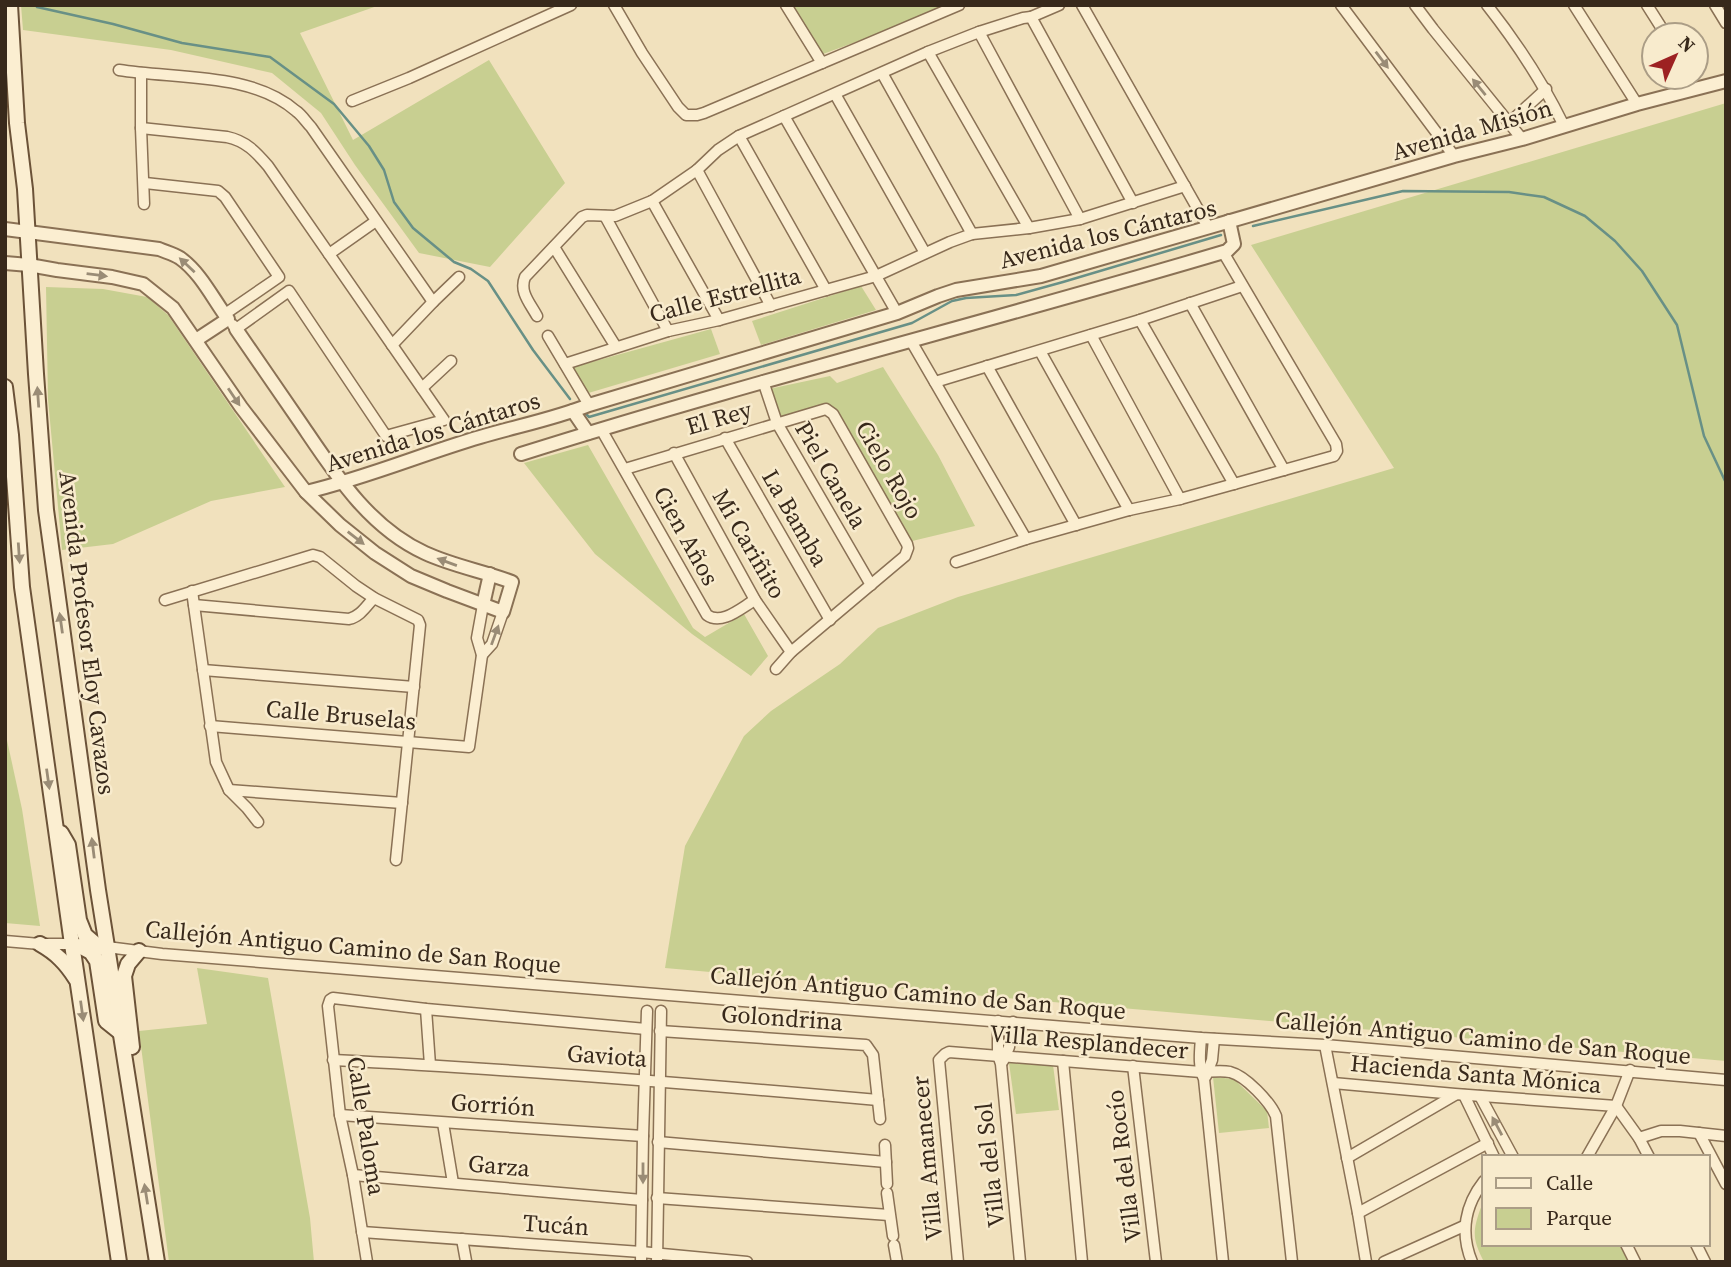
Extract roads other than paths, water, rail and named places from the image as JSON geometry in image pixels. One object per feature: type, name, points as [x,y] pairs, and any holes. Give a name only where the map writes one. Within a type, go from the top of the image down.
[{"type":"main road","name":"Avenida Profesor Eloy Cavazos","points":[[10,5],[46,510],[99,901],[157,1262]]},
{"type":"main road","points":[[5,47],[8,78],[15,88]]},
{"type":"main road","points":[[5,387],[22,587],[120,1262]]},
{"type":"main road","points":[[54,819],[68,845],[79,920],[85,935],[99,947],[107,947]]},
{"type":"main road","points":[[77,908],[83,914],[92,913],[99,901]]},
{"type":"main road","points":[[72,944],[91,929],[98,914],[99,901]]},
{"type":"main road","points":[[40,944],[56,953],[78,982]]},
{"type":"main road","points":[[72,944],[88,949],[97,961],[106,1021],[121,1033]]},
{"type":"main road","points":[[126,1065],[132,1045],[124,976],[128,964],[139,951]]},
{"type":"street","points":[[352,101],[571,5]]},
{"type":"street","points":[[614,5],[673,101],[691,116],[704,113],[959,5]]},
{"type":"street","points":[[786,5],[822,63]]},
{"type":"street","points":[[537,316],[523,290],[526,277],[582,217],[615,216],[652,201],[739,136],[928,52],[979,32],[1031,18],[1059,5]]},
{"type":"street","points":[[1082,5],[1208,227]]},
{"type":"street","points":[[1341,5],[1454,156]]},
{"type":"street","points":[[1415,5],[1522,139]]},
{"type":"street","points":[[1487,5],[1508,31],[1546,89],[1564,126]]},
{"type":"street","points":[[1574,5],[1637,104]]},
{"type":"street","points":[[1647,5],[1657,21]]},
{"type":"street","points":[[1715,5],[1726,23]]},
{"type":"street","points":[[1031,18],[1133,202]]},
{"type":"street","points":[[979,32],[1080,219]]},
{"type":"street","points":[[928,52],[1029,228]]},
{"type":"street","points":[[119,70],[237,82],[279,99],[296,111],[311,127],[433,302]]},
{"type":"street","points":[[141,73],[144,204]]},
{"type":"street","points":[[881,73],[972,234]]},
{"type":"street","points":[[1509,123],[1546,89]]},
{"type":"street","name":"Avenida Misión","points":[[1229,221],[1522,139],[1671,91]]},
{"type":"street","points":[[835,94],[925,253]]},
{"type":"street","points":[[784,116],[897,313]]},
{"type":"street","points":[[141,128],[227,137],[249,146],[268,166],[444,420],[386,436],[225,197],[218,191],[145,183]]},
{"type":"street","points":[[739,136],[826,290]]},
{"type":"street","points":[[697,170],[771,306]]},
{"type":"street","name":"Calle Estrellita","points":[[565,364],[668,331],[719,320],[876,276],[972,234],[1080,219],[1185,186]]},
{"type":"street","points":[[652,201],[719,320]]},
{"type":"street","points":[[605,216],[668,331]]},
{"type":"street","points":[[329,254],[376,221]]},
{"type":"street","name":"Avenida los Cántaros","points":[[306,492],[342,483],[480,437],[897,313],[956,290],[1041,276],[1229,221],[1234,244],[1223,253],[763,381],[521,454]]},
{"type":"street","points":[[5,229],[159,249],[177,256],[190,266],[342,483],[365,509],[396,535],[424,553],[512,582],[492,644],[482,655]]},
{"type":"street","points":[[554,247],[616,347]]},
{"type":"street","points":[[956,562],[1129,510],[1180,499],[1334,456],[1337,451],[1336,444],[1223,253]]},
{"type":"street","points":[[5,263],[112,277],[143,284],[173,308],[241,407],[306,492],[340,525],[375,553],[411,576],[503,612]]},
{"type":"street","points":[[230,321],[279,277]]},
{"type":"street","points":[[392,345],[459,277]]},
{"type":"street","points":[[935,382],[1242,286]]},
{"type":"street","points":[[196,340],[289,290]]},
{"type":"street","points":[[1190,303],[1284,470]]},
{"type":"street","points":[[1140,320],[1234,484]]},
{"type":"street","points":[[1091,335],[1180,499]]},
{"type":"street","points":[[548,336],[589,405]]},
{"type":"street","points":[[911,341],[1026,539]]},
{"type":"street","points":[[1040,351],[1129,510]]},
{"type":"street","points":[[422,388],[451,361]]},
{"type":"street","points":[[987,366],[1076,525]]},
{"type":"street","name":"Piel Canela","points":[[763,381],[777,423],[871,585]]},
{"type":"street","name":"El Rey","points":[[625,469],[826,409]]},
{"type":"street","name":"Cielo Rojo","points":[[826,409],[833,414],[907,544],[905,556],[871,585]]},
{"type":"street","name":"Avenida los Cántaros","points":[[573,411],[594,431]]},
{"type":"street","name":"Cien Años","points":[[594,431],[625,469],[707,615],[712,619],[722,619],[755,600]]},
{"type":"street","name":"La Bamba","points":[[725,438],[830,620]]},
{"type":"street","name":"Mi Cariñito","points":[[674,453],[755,600],[791,652]]},
{"type":"street","points":[[164,600],[313,555],[320,557],[374,598],[418,620],[420,625],[396,860]]},
{"type":"street","points":[[482,655],[477,638],[490,574]]},
{"type":"street","points":[[776,668],[791,652],[871,585]]},
{"type":"street","points":[[192,591],[216,762],[229,790],[258,822]]},
{"type":"street","points":[[194,605],[349,619],[360,614],[374,598]]},
{"type":"street","name":"Calle Bruselas","points":[[210,726],[469,747],[482,655]]},
{"type":"street","points":[[203,670],[414,687]]},
{"type":"street","points":[[229,790],[402,803]]},
{"type":"street","points":[[5,941],[72,944]]},
{"type":"street","name":"Callejón Antiguo Camino de San Roque","points":[[107,947],[162,954],[1201,1038],[1325,1045],[1726,1080]]},
{"type":"street","name":"Calle Paloma","points":[[367,1262],[340,1115],[328,1006],[333,998],[426,1009]]},
{"type":"street","points":[[430,1065],[426,1009],[646,1029]]},
{"type":"street","points":[[641,1257],[647,1011]]},
{"type":"street","points":[[657,1258],[661,1011]]},
{"type":"street","name":"Villa del Sol","points":[[998,1021],[1020,1262]]},
{"type":"street","name":"Villa del Sol","points":[[1002,1058],[1013,1022]]},
{"type":"street","name":"Golondrina","points":[[660,1031],[866,1045],[873,1055],[880,1119]]},
{"type":"street","points":[[1201,1038],[1199,1059],[1205,1074],[1223,1262]]},
{"type":"street","points":[[1205,1074],[1212,1060],[1214,1039]]},
{"type":"street","points":[[1325,1045],[1366,1262]]},
{"type":"street","name":"Villa Resplandecer","points":[[945,1054],[949,1052],[1133,1066],[1205,1074],[1229,1072],[1246,1081],[1267,1101],[1276,1116],[1292,1262]]},
{"type":"street","name":"Villa Amanecer","points":[[945,1054],[939,1060],[958,1262]]},
{"type":"street","name":"Gaviota","points":[[333,1060],[659,1080],[878,1100]]},
{"type":"street","points":[[1063,1061],[1082,1262]]},
{"type":"street","name":"Villa del Rocío","points":[[1133,1066],[1156,1262]]},
{"type":"street","points":[[1588,1155],[1616,1106],[1630,1070]]},
{"type":"street","name":"Hacienda Santa Mónica","points":[[1333,1083],[1616,1106]]},
{"type":"street","points":[[1347,1158],[1460,1094],[1493,1155]]},
{"type":"street","points":[[1480,1096],[1512,1155]]},
{"type":"street","points":[[1616,1106],[1648,1155]]},
{"type":"street","name":"Gorrión","points":[[340,1115],[643,1136]]},
{"type":"street","points":[[443,1123],[453,1183]]},
{"type":"street","points":[[1639,1138],[1661,1131],[1726,1136]]},
{"type":"street","points":[[1699,1133],[1726,1184]]},
{"type":"street","points":[[658,1142],[886,1162]]},
{"type":"street","points":[[1358,1213],[1488,1143]]},
{"type":"street","points":[[885,1145],[889,1215],[897,1262]]},
{"type":"street","name":"Garza","points":[[353,1175],[642,1200]]},
{"type":"street","points":[[1472,1262],[1464,1226],[1471,1201],[1482,1184]]},
{"type":"street","points":[[657,1198],[889,1215]]},
{"type":"street","points":[[1384,1262],[1464,1226]]},
{"type":"street","name":"Tucán","points":[[362,1232],[641,1257],[747,1262]]},
{"type":"street","points":[[462,1239],[466,1261]]},
{"type":"street","points":[[1627,1246],[1635,1262]]},
{"type":"street","points":[[1697,1246],[1705,1262]]},
{"type":"waterway","points":[[37,7],[182,43],[270,57],[334,104],[369,146],[384,170],[394,202],[413,228],[454,262],[471,269],[488,281],[533,350],[570,399]]},
{"type":"waterway","points":[[1253,226],[1403,191],[1509,192],[1544,197],[1585,216],[1615,241],[1642,271],[1677,325],[1704,436],[1726,483]]},
{"type":"waterway","points":[[586,414],[589,417],[912,323],[952,301],[1016,295],[1221,235]]}]
